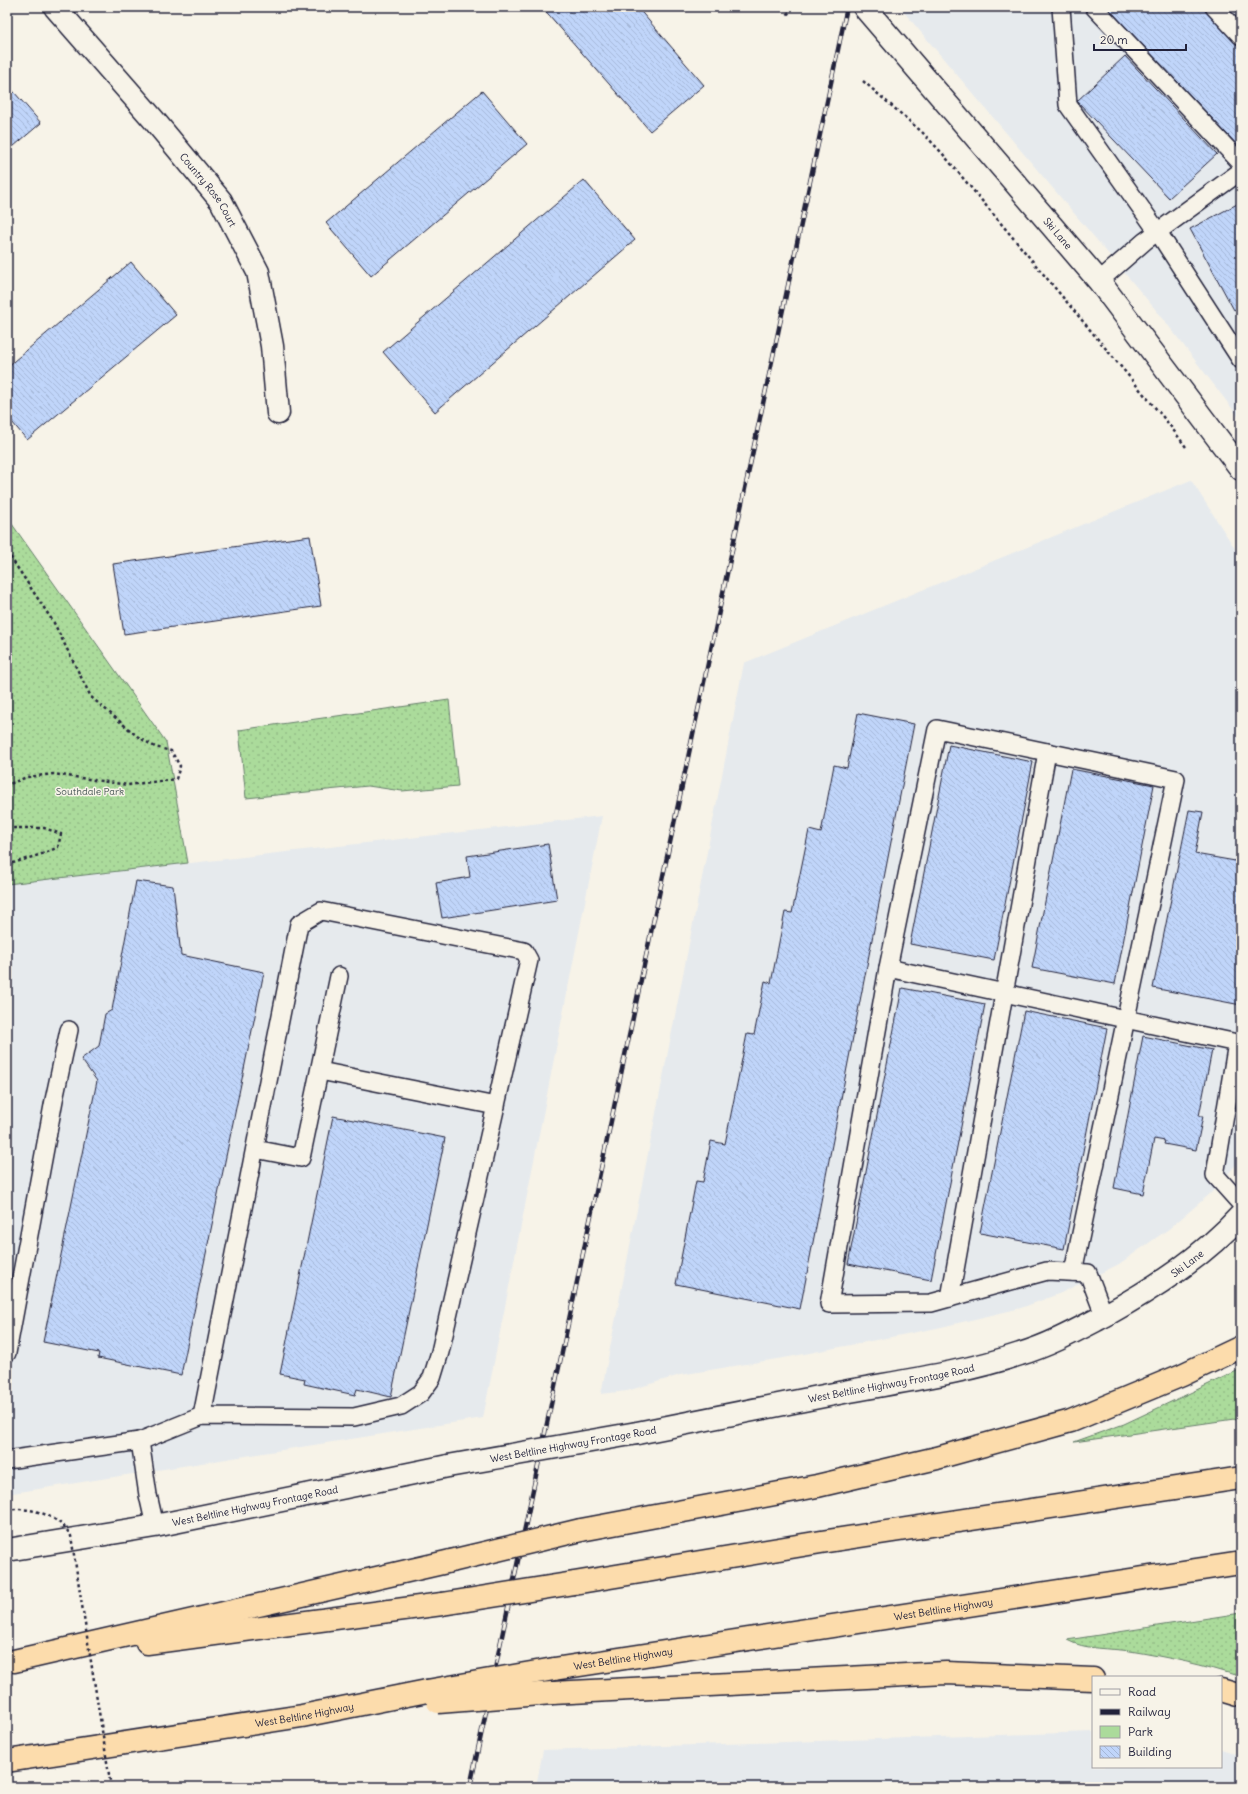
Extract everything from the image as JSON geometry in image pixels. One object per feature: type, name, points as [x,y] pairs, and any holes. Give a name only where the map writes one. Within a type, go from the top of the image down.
[{"type":"highway","points":[[11,1661],[581,1530],[817,1486],[944,1456],[1071,1421],[1182,1375],[1241,1347]]},
{"type":"highway","points":[[11,1661],[442,1604],[574,1584],[821,1542],[1241,1478]]},
{"type":"highway","name":"West Beltline Highway","points":[[7,1761],[426,1697],[554,1669],[1241,1563]]},
{"type":"highway","points":[[426,1697],[552,1693],[946,1673],[1092,1678]]},
{"type":"highway","points":[[1222,1690],[1241,1696]]},
{"type":"street","name":"Country Rose Court","points":[[55,7],[153,119],[221,201],[258,272],[272,346],[278,413]]},
{"type":"street","name":"Ski Lane","points":[[864,7],[1099,280],[1241,469]]},
{"type":"street","name":"Ski Lane","points":[[1127,1303],[1169,1277],[1231,1227],[1241,1215]]},
{"type":"street","name":"West Beltline Highway Frontage Road","points":[[7,1550],[155,1526],[448,1466],[953,1373],[1021,1354],[1053,1342],[1127,1303]]},
{"type":"lane","points":[[1061,7],[1068,104],[1158,232],[1241,360]]},
{"type":"lane","points":[[1094,7],[1241,162]]},
{"type":"lane","points":[[1214,7],[1241,36]]},
{"type":"lane","points":[[1099,280],[1158,232],[1241,171]]},
{"type":"lane","points":[[1073,1272],[1176,779],[937,729],[888,968],[829,1304],[931,1303],[1047,1271],[1073,1272],[1088,1273],[1104,1315]]},
{"type":"lane","points":[[950,1298],[1047,752]]},
{"type":"lane","points":[[7,1460],[140,1441],[202,1416],[354,1417],[401,1406],[421,1393],[432,1378],[440,1352],[529,960],[524,951],[321,911],[299,924],[202,1416]]},
{"type":"lane","points":[[888,968],[1237,1043],[1215,1175],[1241,1204]]},
{"type":"lane","points":[[255,1149],[301,1158],[339,976]]},
{"type":"lane","points":[[7,1353],[54,1100],[69,1030]]},
{"type":"lane","points":[[320,1071],[496,1106]]},
{"type":"lane","points":[[140,1441],[148,1495],[155,1526]]},
{"type":"path","points":[[784,7],[790,16]]},
{"type":"path","points":[[863,81],[922,132],[942,153],[1164,418],[1186,448]]},
{"type":"path","points":[[7,552],[54,623],[92,697],[137,736],[155,747],[171,751],[180,766],[176,779],[144,784],[128,785],[54,774],[27,777],[7,785]]},
{"type":"path","points":[[7,828],[44,828],[61,834],[58,847],[7,865]]},
{"type":"path","points":[[7,1510],[28,1510],[45,1514],[62,1524],[71,1536],[111,1787]]},
{"type":"shaded area","points":[[904,7],[1241,7],[1241,420],[1161,316],[903,11]]},
{"type":"shaded area","points":[[1191,480],[1241,558],[1241,1159],[1211,1193],[1170,1228],[1119,1264],[1061,1293],[1021,1308],[937,1328],[789,1357],[680,1375],[627,1391],[601,1394],[744,663]]},
{"type":"shaded area","points":[[602,816],[483,1418],[7,1494],[7,884]]},
{"type":"shaded area","points":[[1092,1732],[1092,1768],[1222,1768],[1222,1749],[1241,1755],[1241,1787],[536,1787],[543,1750]]},
{"type":"green space","name":"Southdale Park","points":[[7,517],[166,742],[188,863],[7,884]]},
{"type":"green space","points":[[449,700],[458,786],[402,791],[368,786],[246,798],[239,730]]},
{"type":"green space","points":[[1241,1369],[1241,1418],[1074,1442],[1124,1424]]},
{"type":"green space","points":[[1241,1613],[1241,1677],[1200,1665],[1172,1659],[1130,1651],[1081,1646],[1067,1640]]},
{"type":"building","points":[[542,7],[637,7],[704,85],[650,131]]},
{"type":"building","points":[[1107,7],[1203,7],[1241,48],[1241,149]]},
{"type":"building","points":[[1125,56],[1217,154],[1169,198],[1077,101]]},
{"type":"building","points":[[7,84],[41,123],[7,152]]},
{"type":"building","points":[[482,91],[527,144],[371,276],[326,223]]},
{"type":"building","points":[[584,180],[635,240],[435,412],[383,352]]},
{"type":"building","points":[[1241,202],[1241,306],[1234,310],[1190,229]]},
{"type":"building","points":[[131,262],[176,315],[27,440],[7,416],[7,367]]},
{"type":"building","points":[[310,536],[321,606],[124,634],[113,564]]},
{"type":"building","points":[[858,713],[914,724],[800,1309],[676,1284],[696,1181],[703,1182],[711,1141],[725,1144],[747,1034],[754,1035],[765,981],[771,983],[785,912],[792,913],[809,830],[821,833],[834,765],[847,768]]},
{"type":"building","points":[[949,745],[1033,762],[994,960],[910,944]]},
{"type":"building","points":[[1071,769],[1154,785],[1115,984],[1032,968]]},
{"type":"building","points":[[1189,810],[1203,812],[1195,854],[1241,862],[1241,1005],[1153,988]]},
{"type":"building","points":[[548,844],[557,900],[442,918],[436,883],[470,877],[467,856]]},
{"type":"building","points":[[136,881],[173,886],[181,955],[264,972],[181,1375],[98,1358],[99,1353],[43,1342],[97,1081],[81,1059],[99,1046],[105,1014],[112,1010]]},
{"type":"building","points":[[902,988],[985,1004],[931,1280],[848,1264]]},
{"type":"building","points":[[1024,1011],[1107,1028],[1064,1249],[980,1233]]},
{"type":"building","points":[[1143,1036],[1212,1050],[1199,1116],[1203,1116],[1196,1150],[1164,1144],[1165,1141],[1154,1139],[1143,1194],[1114,1188]]},
{"type":"building","points":[[333,1116],[445,1138],[391,1397],[357,1389],[355,1395],[304,1384],[305,1379],[280,1374]]},
{"type":"railway","points":[[470,1787],[847,7]]}]
